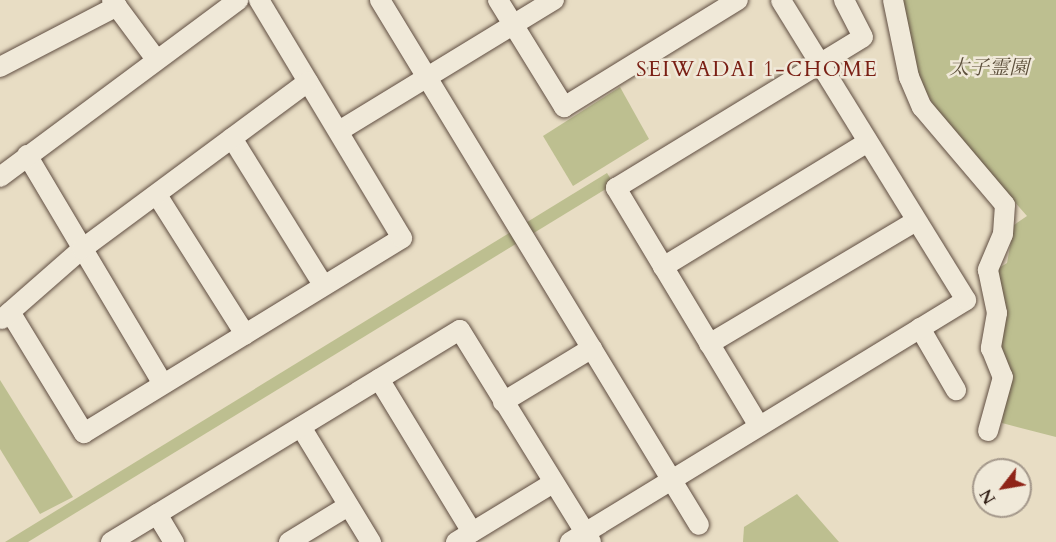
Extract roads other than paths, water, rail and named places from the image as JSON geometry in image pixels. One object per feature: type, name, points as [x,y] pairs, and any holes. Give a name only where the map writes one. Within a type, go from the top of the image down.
[{"type":"street","points":[[0,177],[155,58],[238,0]]},
{"type":"street","points":[[259,0],[402,238],[84,433],[5,316],[82,249],[308,82]]},
{"type":"street","points":[[380,0],[699,525]]},
{"type":"street","points":[[498,0],[564,106],[738,0]]},
{"type":"street","points":[[339,131],[554,0]]},
{"type":"street","points":[[781,0],[966,300]]},
{"type":"street","points":[[759,426],[616,188],[863,37],[844,0]]},
{"type":"street","points":[[893,0],[909,77],[922,107],[1005,205],[1003,234],[988,270],[988,290],[997,313],[991,348],[1003,377],[988,431]]},
{"type":"street","points":[[0,67],[114,3],[155,58]]},
{"type":"street","points":[[232,138],[323,285]]},
{"type":"street","points":[[663,267],[868,142]]},
{"type":"street","points":[[27,155],[163,384]]},
{"type":"street","points":[[158,195],[245,334]]},
{"type":"street","points":[[710,344],[916,221]]},
{"type":"street","points":[[111,542],[460,330],[553,483],[582,539],[672,479],[966,300],[988,290]]},
{"type":"street","points":[[920,328],[956,390]]},
{"type":"street","points":[[503,402],[592,348]]},
{"type":"street","points":[[379,379],[464,537],[553,483]]},
{"type":"street","points":[[301,427],[371,542]]},
{"type":"street","points":[[289,542],[348,506]]},
{"type":"street","points":[[157,514],[174,542]]},
{"type":"district","name":"SEIWADAI 1-CHOME","points":[[757,70]]},
{"type":"park label","name":"太子霊園","points":[[989,67]]}]
